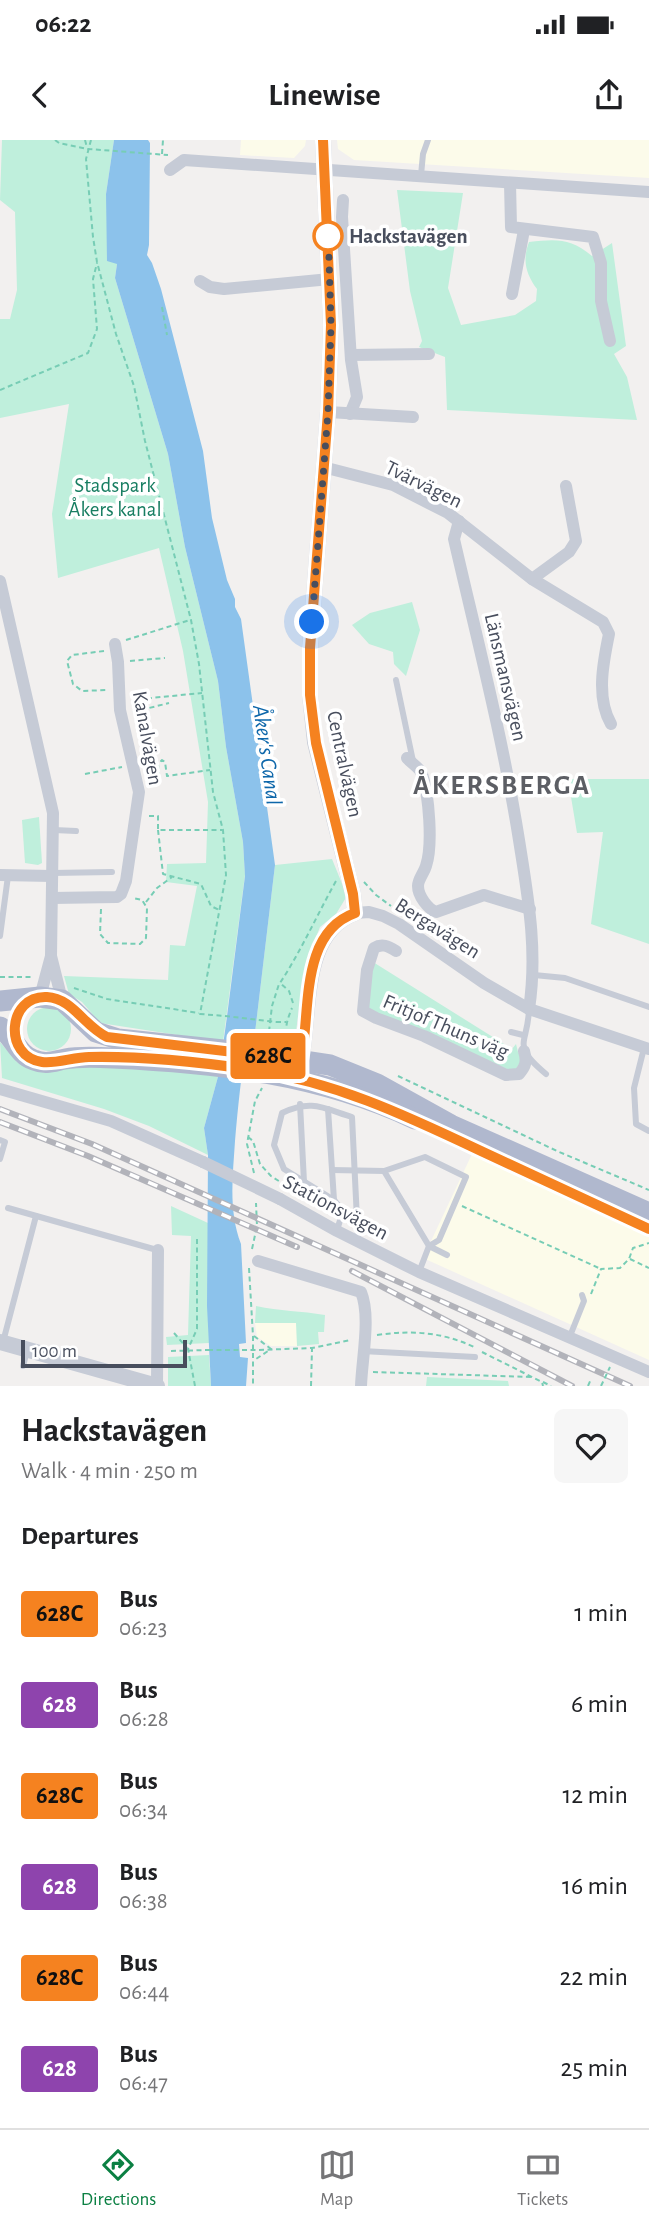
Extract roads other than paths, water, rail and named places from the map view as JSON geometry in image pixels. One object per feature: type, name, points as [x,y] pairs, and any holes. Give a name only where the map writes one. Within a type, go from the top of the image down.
[{"type":"main road","points":[[0,1001],[44,987]]},
{"type":"main road","points":[[44,987],[67,1004],[96,1032],[107,1037],[216,1057]]},
{"type":"main road","points":[[44,987],[17,1015],[7,1034],[29,1059],[48,1063],[63,1059],[256,1057],[300,1079],[336,1088],[398,1111],[649,1229]]},
{"type":"main road","points":[[63,1059],[72,1052],[80,1031],[78,1020],[67,1004]]},
{"type":"main road","points":[[256,1057],[262,1064],[292,1067],[302,1053],[356,1074],[451,1125],[649,1213]]},
{"type":"street","name":"Centralvägen","points":[[323,140],[331,325],[328,412],[310,648],[310,695],[316,743],[349,877],[355,913]]},
{"type":"street","points":[[170,170],[184,160],[649,192]]},
{"type":"street","points":[[510,183],[511,227],[593,237],[601,262],[601,301],[610,341]]},
{"type":"street","points":[[344,200],[342,217],[351,355],[357,397],[351,414]]},
{"type":"street","points":[[512,294],[524,230]]},
{"type":"street","points":[[200,281],[210,287],[223,289],[330,279]]},
{"type":"street","points":[[351,355],[429,354]]},
{"type":"street","points":[[328,412],[413,417]]},
{"type":"street","name":"Tvärvägen","points":[[323,467],[393,485],[448,513],[532,579],[603,622],[610,634],[603,663],[603,694],[604,712],[611,724]]},
{"type":"street","points":[[532,579],[569,552],[576,541],[566,486]]},
{"type":"street","name":"Länsmansvägen","points":[[459,521],[454,539],[508,772],[530,909],[534,975],[528,1009]]},
{"type":"street","points":[[0,581],[53,813],[51,956],[44,987]]},
{"type":"street","name":"Kanalvägen","points":[[52,898],[121,894],[126,881],[139,792],[120,710],[115,646]]},
{"type":"street","points":[[410,762],[421,771],[427,806],[428,850],[426,866],[418,884],[428,908],[436,912],[484,895],[530,909]]},
{"type":"street","points":[[4,876],[52,874]]},
{"type":"street","name":"Bergavägen","points":[[355,913],[369,912],[399,924],[484,983],[528,1009],[647,1049]]},
{"type":"street","points":[[302,1053],[312,970],[317,951],[330,927],[341,918],[355,913]]},
{"type":"street","name":"Fritjof Thuns väg","points":[[396,951],[388,946],[379,945],[374,948],[367,970],[363,1011],[506,1074],[519,1074],[525,1068],[524,1051]]},
{"type":"street","name":"Stationsvägen","points":[[0,1089],[111,1121],[280,1199],[419,1272],[570,1336],[649,1373]]},
{"type":"street","points":[[1,1342],[132,1381],[157,1385],[158,1250]]},
{"type":"street","points":[[253,1257],[361,1292],[366,1304],[361,1386]]},
{"type":"lane","points":[[421,177],[423,154],[428,140]]},
{"type":"lane","points":[[396,680],[410,762]]},
{"type":"lane","points":[[54,831],[76,831]]},
{"type":"lane","points":[[52,874],[112,872]]},
{"type":"lane","points":[[0,936],[4,876]]},
{"type":"lane","points":[[534,975],[565,978],[649,1007]]},
{"type":"lane","name":"Fritjof Thuns väg","points":[[524,1051],[523,1035],[528,1023],[528,1009]]},
{"type":"lane","name":"Fritjof Thuns väg","points":[[511,1032],[523,1035]]},
{"type":"lane","points":[[647,1049],[634,1088],[636,1124],[649,1131]]},
{"type":"lane","points":[[524,1051],[546,1074]]},
{"type":"lane","points":[[300,1104],[304,1182]]},
{"type":"lane","points":[[337,1231],[344,1211],[334,1200],[284,1170],[274,1145],[282,1113],[300,1104],[352,1117],[358,1242]]},
{"type":"lane","points":[[328,1109],[334,1200]]},
{"type":"lane","points":[[0,1140],[5,1142],[0,1159]]},
{"type":"lane","points":[[332,1170],[384,1171],[425,1157],[466,1177],[439,1240],[429,1246],[419,1272]]},
{"type":"lane","points":[[384,1171],[429,1246],[447,1255]]},
{"type":"lane","points":[[8,1208],[158,1250]]},
{"type":"lane","points":[[1,1342],[36,1216]]},
{"type":"lane","points":[[570,1336],[584,1301],[582,1295]]},
{"type":"lane","points":[[23,1366],[28,1349]]},
{"type":"lane","points":[[362,1351],[475,1357]]},
{"type":"water","points":[[114,140],[148,140],[150,143],[147,255],[161,289],[203,451],[212,518],[227,580],[241,619],[275,865],[254,1041],[247,1042],[243,1067],[233,1167],[232,1192],[234,1218],[241,1244],[246,1343],[239,1344],[240,1357],[248,1358],[246,1386],[211,1386],[207,1306],[208,1155],[204,1128],[219,1073],[226,1024],[245,876],[243,842],[226,747],[218,681],[185,547],[168,454],[115,278],[117,264],[107,261],[106,194]]},
{"type":"railway","points":[[0,1109],[92,1144],[630,1386]]},
{"type":"railway","points":[[0,1122],[88,1156],[297,1247]]},
{"type":"railway","points":[[352,1271],[572,1386]]},
{"type":"place","name":"Hackstavägen","points":[[328,236]]},
{"type":"district","name":"ÅKERSBERGA","points":[[502,784]]},
{"type":"park label","name":"Stadspark Åkers kanal","points":[[115,497]]},
{"type":"water label","name":"Åker's Canal","points":[[268,755]]}]
